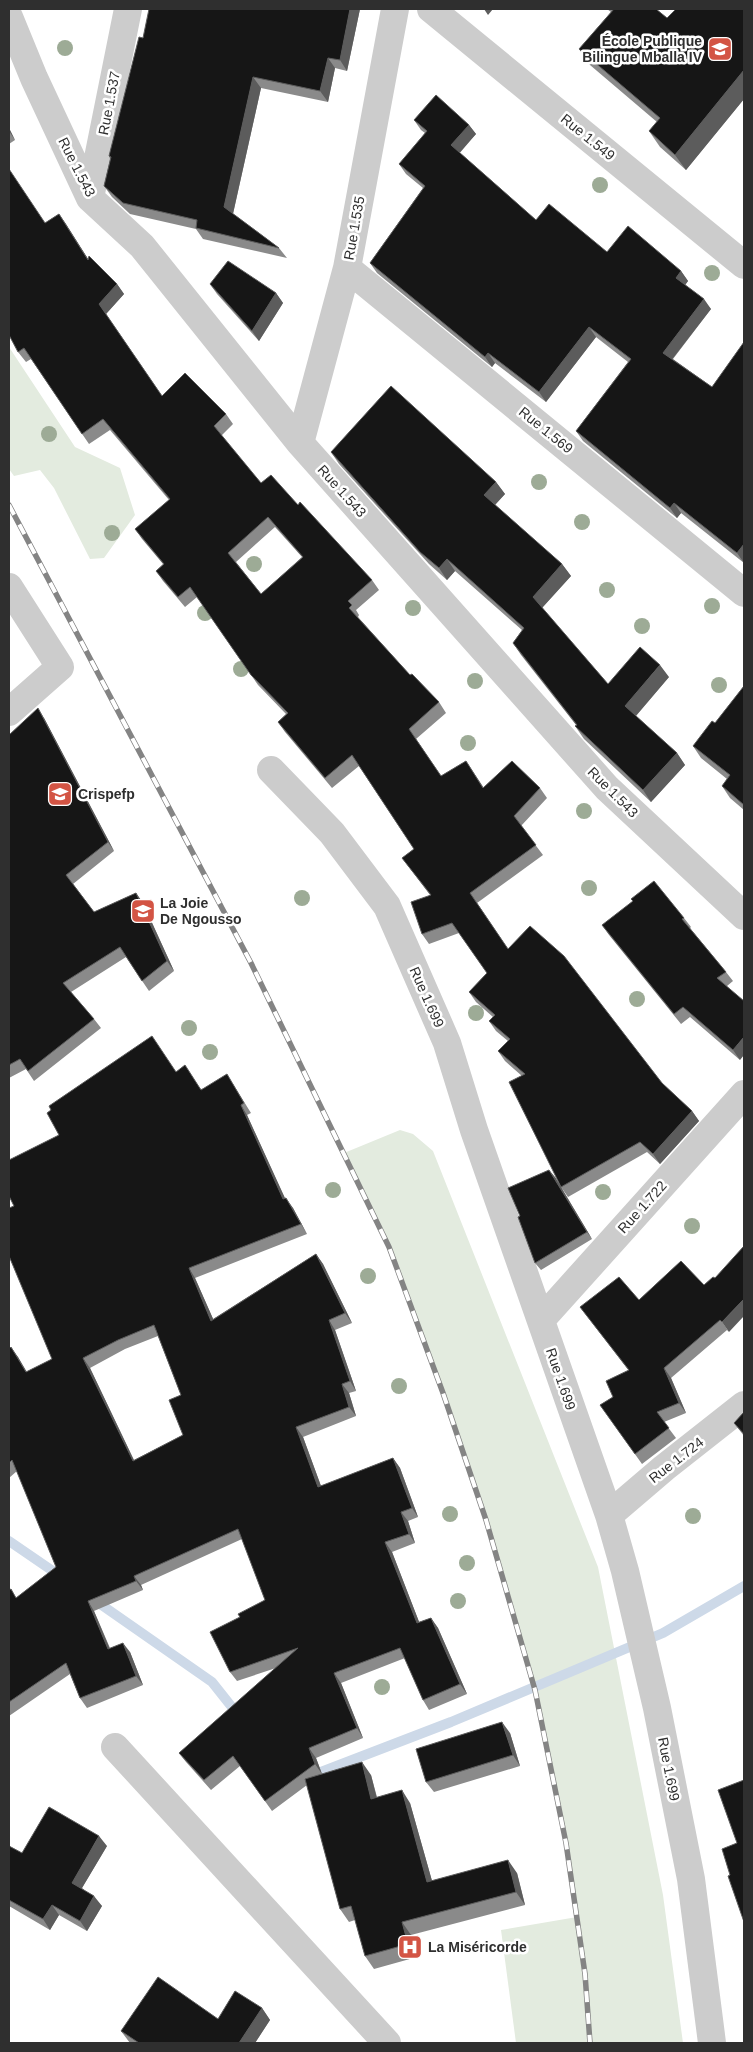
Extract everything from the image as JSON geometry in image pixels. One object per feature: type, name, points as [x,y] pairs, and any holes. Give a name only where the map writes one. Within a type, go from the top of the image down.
[{"type":"street","name":"Rue 1.537","points":[[90,198],[128,9]]},
{"type":"street","name":"Rue 1.535","points":[[300,443],[347,268],[395,9]]},
{"type":"street","name":"Rue 1.549","points":[[431,9],[744,265]]},
{"type":"street","name":"Rue 1.543","points":[[9,17],[34,78],[90,198],[142,246],[300,443],[606,788],[744,916]]},
{"type":"street","name":"Rue 1.569","points":[[347,268],[744,592]]},
{"type":"street","points":[[9,587],[60,668],[9,712]]},
{"type":"street","name":"Rue 1.699","points":[[271,770],[332,833],[387,906],[447,1043],[474,1130],[609,1515],[625,1571],[656,1708],[691,1879],[712,2043]]},
{"type":"street","name":"Rue 1.722","points":[[541,1320],[744,1094]]},
{"type":"street","name":"Rue 1.724","points":[[609,1515],[664,1468],[744,1405]]},
{"type":"street","points":[[114,1747],[387,2043]]},
{"type":"shaded area","points":[[9,347],[75,447],[120,468],[135,515],[104,558],[90,559],[54,488],[40,470],[14,476],[9,469]]},
{"type":"shaded area","points":[[400,1130],[413,1134],[433,1151],[598,1567],[663,1895],[683,2043],[516,2043],[501,1930],[577,1917],[566,1843],[535,1690],[486,1520],[443,1393],[389,1247],[344,1153]]},
{"type":"building","points":[[149,9],[350,9],[340,60],[328,58],[320,91],[253,77],[224,207],[279,248],[196,228],[197,220],[123,203],[104,186],[111,157],[109,156],[139,37],[143,38]]},
{"type":"building","points":[[614,9],[656,9],[667,18],[676,9],[744,9],[744,70],[675,155],[649,131],[660,118],[579,49]]},
{"type":"building","points":[[436,95],[469,125],[451,145],[536,220],[549,204],[607,252],[628,226],[681,271],[676,278],[704,299],[663,353],[712,387],[744,342],[744,544],[737,553],[674,503],[670,508],[576,431],[631,359],[589,327],[539,392],[488,353],[485,357],[370,263],[425,186],[399,164],[427,131],[414,120]]},
{"type":"building","points":[[9,169],[45,223],[59,214],[88,260],[89,256],[117,284],[99,304],[162,396],[185,373],[226,414],[214,426],[261,483],[271,475],[298,505],[300,502],[372,580],[348,601],[352,605],[349,608],[410,675],[412,674],[439,702],[409,729],[441,776],[466,761],[483,788],[512,761],[540,788],[514,816],[536,845],[470,893],[508,949],[530,926],[564,956],[662,1083],[692,1111],[653,1154],[640,1142],[561,1187],[509,1082],[525,1074],[498,1051],[510,1039],[489,1021],[495,1015],[469,992],[487,973],[452,923],[422,934],[411,902],[431,895],[402,858],[414,849],[352,755],[325,778],[278,722],[288,713],[251,675],[190,587],[178,597],[156,571],[164,564],[135,529],[170,499],[103,419],[82,434],[24,348],[18,352],[9,335]],"holes":[[[268,517],[303,557],[261,594],[228,553]]]},
{"type":"building","points":[[228,261],[276,293],[252,331],[210,284]]},
{"type":"building","points":[[391,386],[496,482],[484,495],[562,564],[533,597],[608,684],[640,647],[660,665],[625,706],[677,753],[643,790],[575,726],[577,725],[513,643],[524,628],[447,559],[439,568],[420,552],[331,452]]},
{"type":"building","points":[[744,686],[744,805],[722,786],[730,775],[693,746],[712,721],[715,723]]},
{"type":"building","points":[[38,708],[108,842],[66,875],[94,912],[136,893],[167,961],[142,981],[120,947],[63,983],[94,1019],[28,1071],[20,1059],[9,1065],[9,735]]},
{"type":"building","points":[[654,881],[684,918],[682,919],[726,972],[717,978],[744,1001],[744,1037],[733,1050],[683,1007],[674,1014],[602,925],[633,901],[631,899]]},
{"type":"building","points":[[152,1036],[176,1072],[185,1065],[201,1090],[227,1074],[244,1103],[241,1105],[283,1199],[286,1198],[301,1224],[189,1268],[211,1321],[316,1254],[345,1313],[329,1320],[350,1381],[342,1384],[349,1407],[296,1427],[318,1487],[393,1458],[412,1508],[401,1512],[409,1534],[385,1542],[417,1623],[431,1618],[460,1684],[423,1700],[400,1648],[334,1673],[357,1728],[309,1748],[315,1764],[265,1801],[233,1756],[204,1780],[179,1753],[298,1648],[230,1672],[210,1632],[240,1617],[238,1614],[265,1600],[238,1529],[134,1576],[136,1581],[88,1601],[108,1649],[123,1643],[136,1676],[80,1698],[66,1663],[9,1702],[9,1590],[11,1589],[16,1598],[56,1567],[12,1460],[9,1463],[9,1349],[11,1347],[26,1372],[52,1359],[9,1256],[9,1208],[14,1206],[9,1196],[9,1160],[59,1135],[47,1113],[51,1110],[49,1106]],"holes":[[[154,1325],[181,1395],[169,1400],[183,1435],[133,1461],[83,1358],[118,1340]]]},
{"type":"building","points":[[549,1170],[587,1232],[535,1263],[518,1217],[520,1216],[508,1188]]},
{"type":"building","points":[[744,1246],[744,1299],[722,1322],[720,1320],[664,1368],[679,1403],[657,1412],[669,1428],[635,1454],[600,1405],[613,1397],[606,1381],[629,1370],[580,1307],[619,1277],[639,1300],[681,1261],[704,1285],[713,1277],[715,1278]]},
{"type":"building","points":[[744,1412],[744,1434],[734,1423]]},
{"type":"building","points":[[502,1722],[513,1755],[426,1782],[416,1749]]},
{"type":"building","points":[[362,1762],[371,1799],[402,1790],[427,1882],[508,1860],[516,1892],[402,1922],[408,1944],[365,1956],[351,1906],[340,1909],[305,1779]]},
{"type":"building","points":[[744,1780],[744,1922],[728,1876],[730,1875],[722,1849],[737,1843],[718,1790]]},
{"type":"building","points":[[49,1807],[99,1836],[72,1883],[94,1896],[80,1921],[52,1905],[43,1919],[9,1900],[9,1846],[22,1853]]},
{"type":"building","points":[[158,1977],[218,2019],[235,1991],[262,2008],[239,2043],[139,2043],[121,2031]]},
{"type":"waterway","points":[[9,1541],[63,1578]]},
{"type":"waterway","points":[[308,1777],[451,1722],[663,1633],[744,1586]]},
{"type":"waterway","points":[[93,1599],[212,1682],[239,1716]]},
{"type":"railway","points":[[9,505],[251,963],[389,1247],[443,1393],[486,1520],[535,1690],[566,1843],[585,1974],[590,2043]]},
{"type":"place","name":"École Publique Bilingue Mballa IV","points":[[720,49]]},
{"type":"place","name":"Crispefp","points":[[60,794]]},
{"type":"place","name":"La Joie De Ngousso","points":[[143,911]]},
{"type":"place","name":"La Miséricorde","points":[[410,1947]]}]
